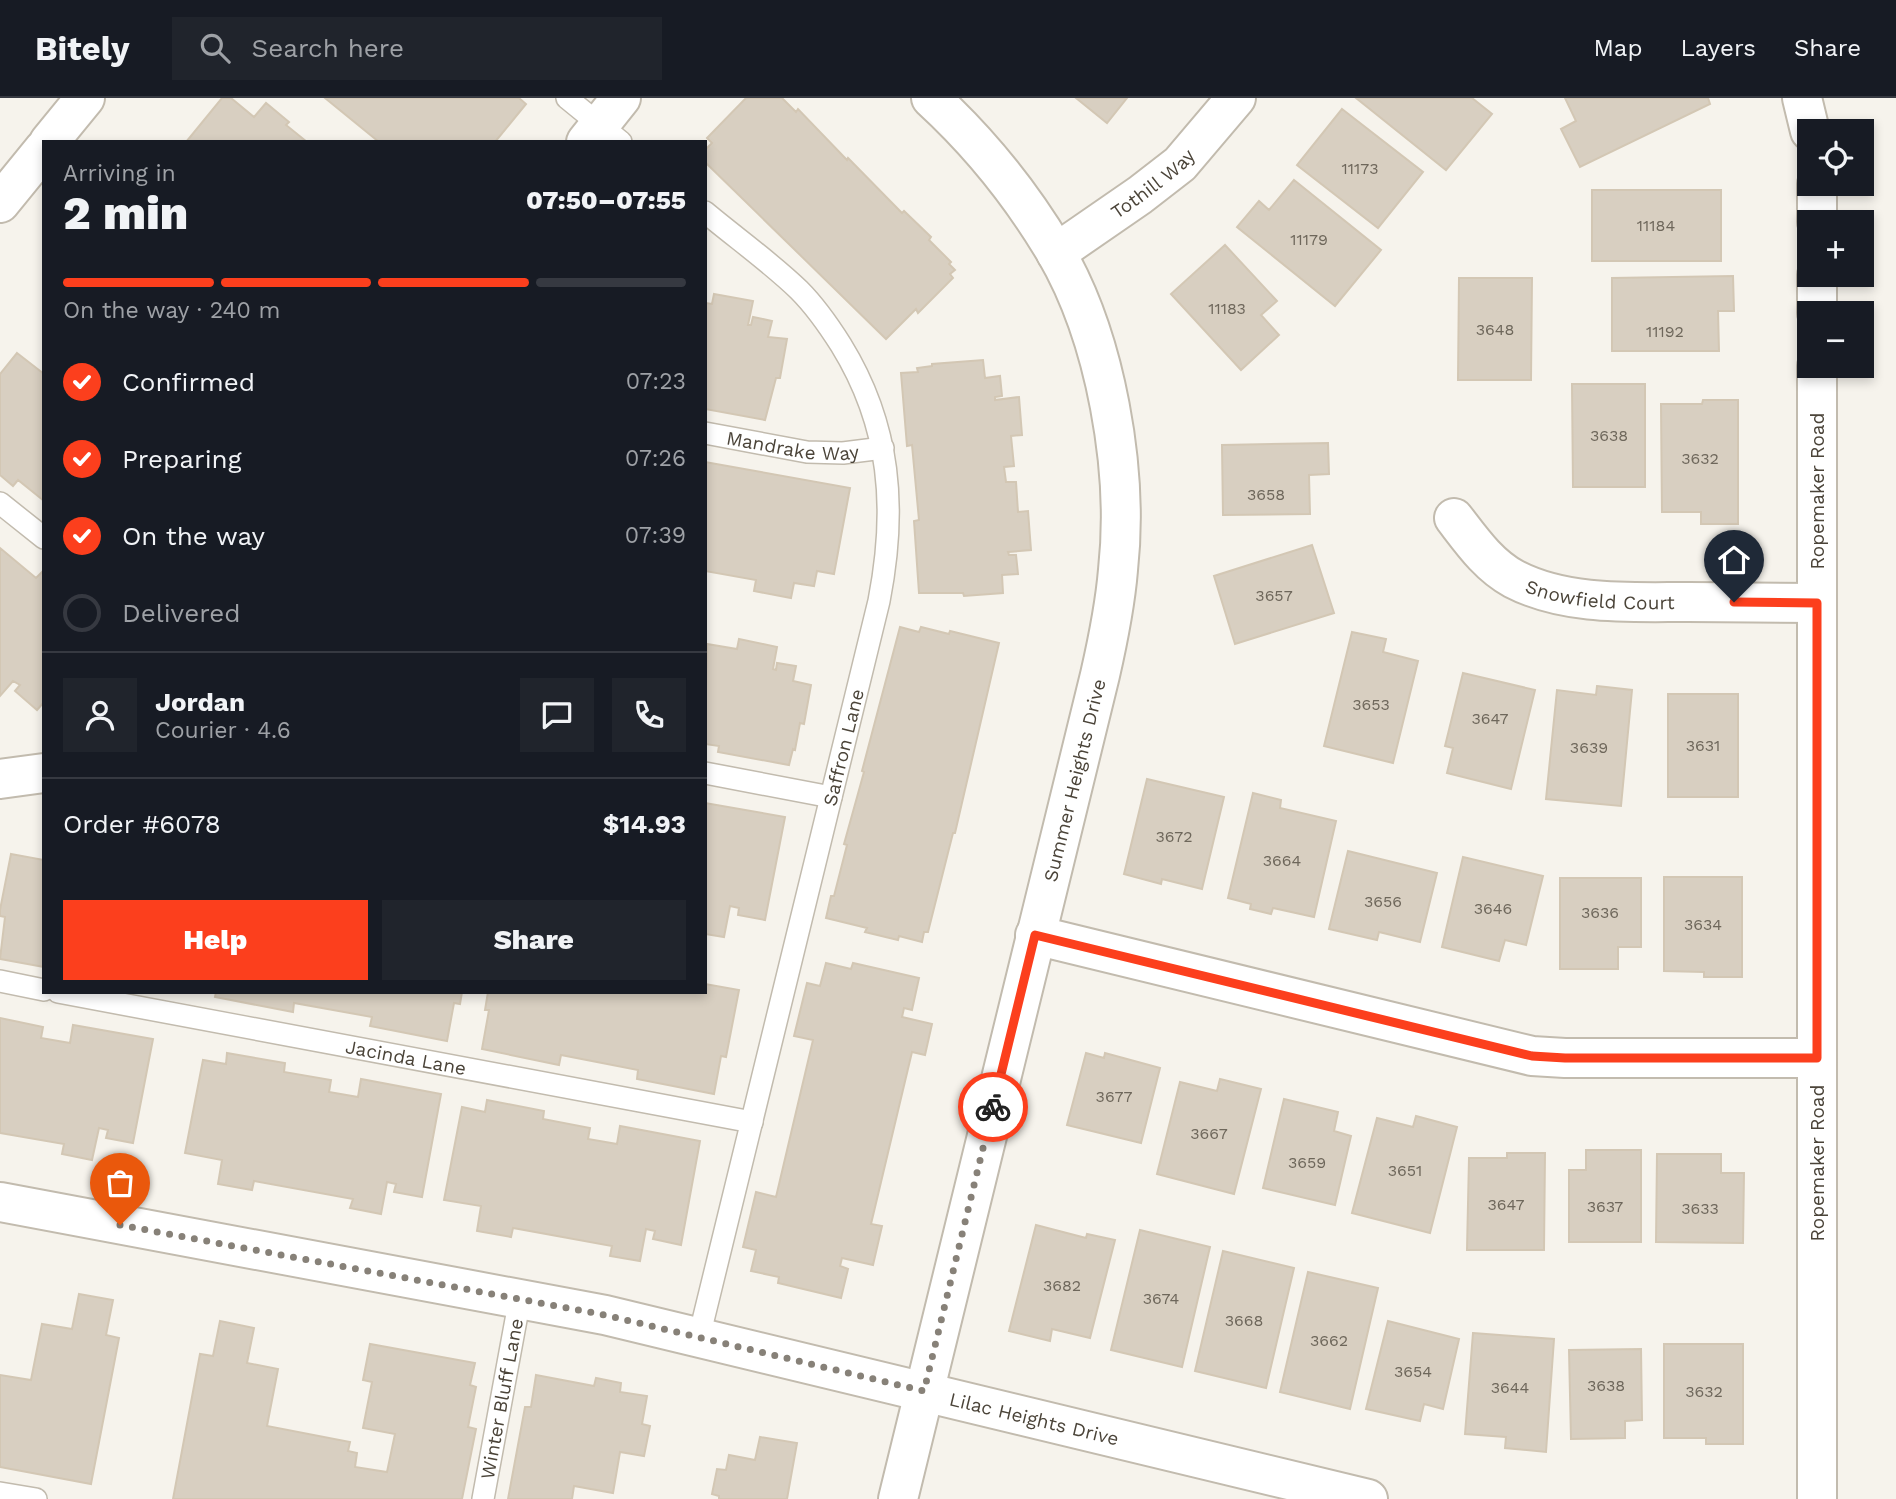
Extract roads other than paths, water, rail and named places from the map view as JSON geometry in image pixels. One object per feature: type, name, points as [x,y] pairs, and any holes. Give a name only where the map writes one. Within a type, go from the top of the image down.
[{"type":"street","points":[[51,140],[85,98]]},
{"type":"street","name":"Summer Heights Drive","points":[[898,1499],[1112,622],[1119,568],[1121,514],[1118,460],[1112,420],[1097,354],[1079,303],[1056,253],[1026,206],[993,162],[931,98]]},
{"type":"street","name":"Tothill Way","points":[[1056,253],[1180,164],[1237,98]]},
{"type":"street","points":[[1802,98],[1807,119]]},
{"type":"street","points":[[0,203],[42,151]]},
{"type":"street","name":"Ropemaker Road","points":[[1817,378],[1817,1499]]},
{"type":"street","name":"Snowfield Court","points":[[1454,518],[1484,555],[1512,578],[1568,596],[1622,602],[1817,603]]},
{"type":"street","points":[[0,779],[42,773]]},
{"type":"street","points":[[1035,935],[1532,1056],[1817,1058]]},
{"type":"street","name":"Lilac Heights Drive","points":[[0,1202],[520,1298],[699,1336],[924,1391],[1305,1492],[1368,1499]]},
{"type":"lane","points":[[567,98],[607,126]]},
{"type":"lane","name":"Saffron Lane","points":[[699,1336],[887,563],[890,525],[889,487],[883,448],[871,405],[853,364],[829,326],[800,291],[707,214]]},
{"type":"lane","name":"Mandrake Way","points":[[707,433],[825,453],[883,448]]},
{"type":"lane","points":[[0,503],[42,536]]},
{"type":"lane","points":[[707,773],[831,797]]},
{"type":"lane","points":[[0,981],[42,990]]},
{"type":"lane","name":"Jacinda Lane","points":[[69,994],[752,1122]]},
{"type":"lane","name":"Winter Bluff Lane","points":[[483,1499],[520,1298]]},
{"type":"lane","points":[[0,1493],[36,1499]]}]
